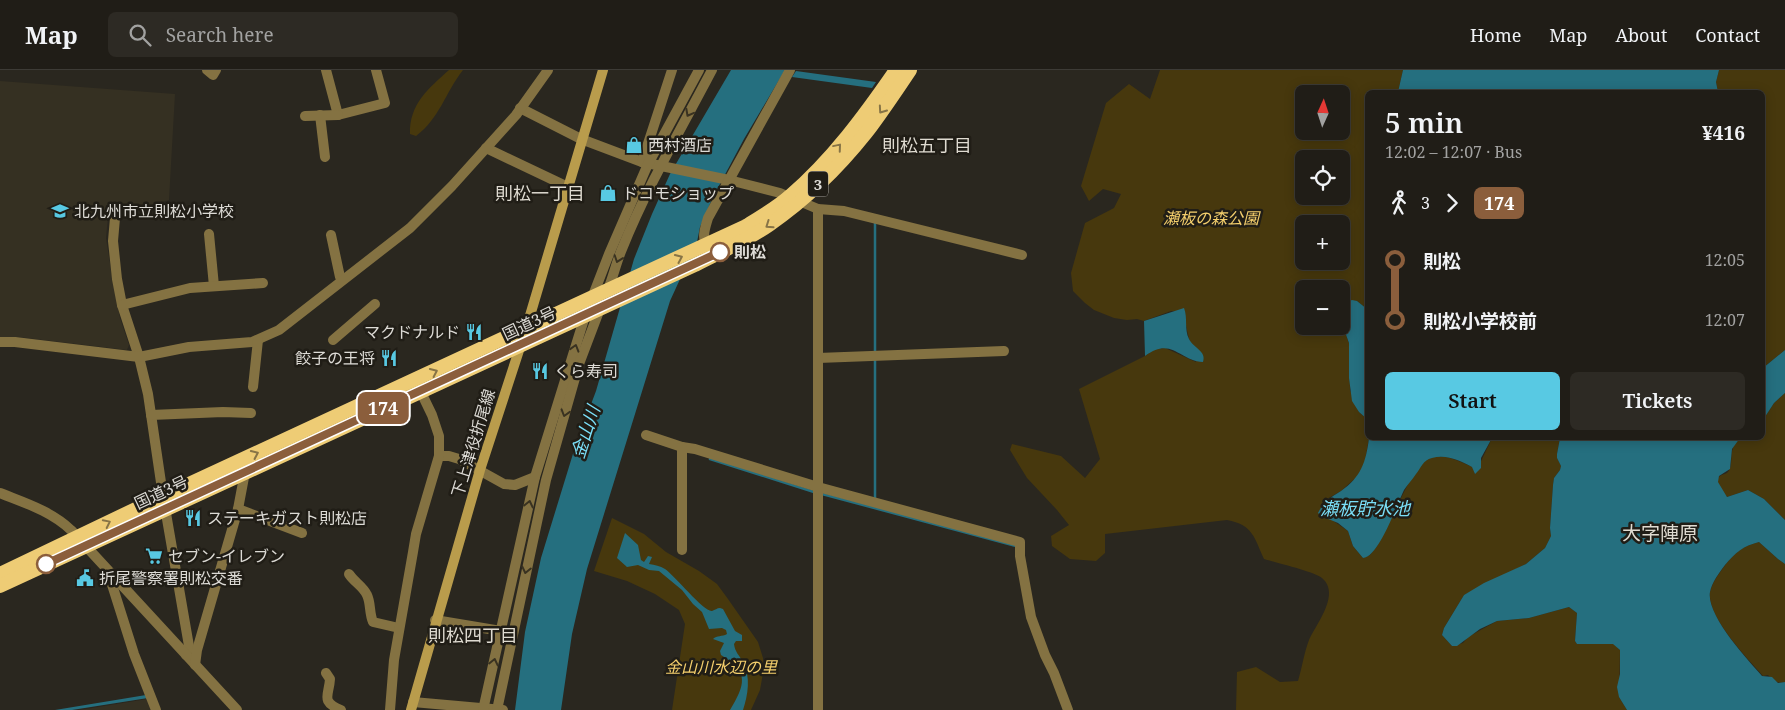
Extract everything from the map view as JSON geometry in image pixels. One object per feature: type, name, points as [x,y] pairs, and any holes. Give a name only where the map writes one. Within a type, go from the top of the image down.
[{"type":"highway","name":"国道3号","points":[[165,502],[246,472],[418,386],[526,329],[595,304],[620,299],[744,241],[769,225],[794,199],[868,111],[896,70]]},
{"type":"highway","name":"国道3号","points":[[0,586],[82,542],[165,502],[418,386],[518,347],[585,316],[608,289],[704,247],[794,199],[834,169],[866,133],[910,70]]},
{"type":"highway","name":"国道3号","points":[[0,574],[82,542]]},
{"type":"main road","name":"下上津役折尾線","points":[[412,706],[435,620],[480,470],[518,347],[526,329],[603,70]]},
{"type":"street","points":[[207,70],[213,75],[216,70]]},
{"type":"street","points":[[326,70],[338,115]]},
{"type":"street","points":[[305,116],[338,115],[385,103],[376,70]]},
{"type":"street","points":[[0,342],[15,342],[139,357],[189,347],[252,342],[279,330],[410,228],[486,148],[520,108],[548,70]]},
{"type":"street","points":[[412,706],[499,710],[548,471],[580,364],[609,254],[645,163],[672,70]]},
{"type":"street","points":[[645,163],[699,70]]},
{"type":"street","points":[[608,289],[622,249],[661,166],[712,70]]},
{"type":"street","points":[[704,247],[704,230],[708,218],[790,70]]},
{"type":"street","points":[[520,108],[581,139],[645,163],[729,180],[794,199],[818,209],[844,211],[1022,255]]},
{"type":"street","points":[[320,115],[325,157]]},
{"type":"street","points":[[486,148],[568,187]]},
{"type":"street","points":[[818,209],[818,710]]},
{"type":"street","points":[[115,218],[114,262],[122,305],[139,357],[148,394],[189,646],[186,655]]},
{"type":"street","points":[[209,234],[214,286]]},
{"type":"street","points":[[331,235],[340,277]]},
{"type":"street","points":[[122,305],[190,288],[263,283]]},
{"type":"street","points":[[333,340],[375,304]]},
{"type":"street","points":[[483,709],[535,477],[585,316]]},
{"type":"street","points":[[253,387],[258,340]]},
{"type":"street","points":[[818,358],[1004,351]]},
{"type":"street","points":[[390,710],[394,660],[416,534],[439,456],[439,436],[418,386]]},
{"type":"street","points":[[151,415],[222,412],[251,413]]},
{"type":"street","points":[[646,435],[682,448],[695,449],[818,487],[1020,542],[1020,556],[1031,616],[1044,656],[1054,673],[1068,710]]},
{"type":"street","points":[[682,448],[682,550]]},
{"type":"street","points":[[439,456],[459,459],[504,484],[515,485],[535,477]]},
{"type":"street","points":[[195,665],[196,650],[238,509],[246,472]]},
{"type":"street","points":[[0,493],[62,521],[237,710]]},
{"type":"street","points":[[238,509],[302,533]]},
{"type":"street","points":[[107,569],[134,654],[156,710]]},
{"type":"street","points":[[349,574],[362,586],[369,597],[373,622],[400,628]]},
{"type":"street","points":[[435,620],[501,630]]},
{"type":"street","points":[[326,673],[330,678],[327,700],[330,705],[341,710]]},
{"type":"shaded area","name":"北九州市立則松小学校","points":[[0,81],[175,94],[169,200],[150,205],[120,205],[120,218],[108,217],[106,238],[120,318],[129,345],[127,350],[18,337],[0,337]]},
{"type":"shaded area","points":[[147,699],[151,710],[80,710]]},
{"type":"green space","points":[[449,70],[463,70],[431,121],[416,136],[410,134],[413,114],[417,105],[428,90]]},
{"type":"green space","name":"瀬板の森公園","points":[[1160,70],[1403,70],[1398,90],[1365,90],[1365,307],[1357,301],[1350,304],[1350,280],[1295,280],[1295,335],[1346,335],[1349,343],[1350,390],[1359,412],[1365,417],[1365,440],[1369,440],[1361,473],[1341,491],[1327,499],[1319,511],[1348,531],[1353,546],[1363,558],[1370,555],[1377,546],[1409,482],[1423,463],[1429,459],[1441,457],[1454,459],[1473,467],[1475,474],[1491,440],[1560,440],[1557,458],[1561,466],[1554,478],[1551,536],[1545,548],[1526,564],[1464,595],[1444,628],[1442,635],[1452,646],[1463,643],[1468,637],[1497,621],[1529,618],[1569,607],[1577,613],[1575,641],[1577,644],[1614,644],[1620,650],[1619,697],[1627,710],[1236,710],[1237,672],[1256,667],[1280,682],[1298,681],[1309,640],[1328,600],[1329,592],[1322,578],[1304,570],[1264,559],[1252,533],[1242,525],[1227,520],[1105,534],[1105,553],[1096,561],[1070,559],[1052,546],[1051,536],[1069,525],[1027,478],[1010,450],[1012,444],[1061,456],[1085,478],[1100,459],[1079,389],[1145,356],[1155,349],[1165,348],[1196,362],[1187,331],[1185,311],[1171,311],[1144,321],[1114,318],[1094,310],[1073,291],[1071,273],[1085,223],[1114,208],[1121,194],[1103,189],[1089,201],[1081,186],[1106,103],[1129,84],[1150,99]]},
{"type":"green space","points":[[1719,70],[1785,70],[1785,350],[1765,366],[1765,90],[1718,90],[1716,82]]},
{"type":"green space","points":[[1785,393],[1785,520],[1764,499],[1748,490],[1727,497],[1718,483],[1719,477],[1730,470],[1733,448],[1738,440],[1765,440],[1765,417],[1774,403]]},
{"type":"green space","name":"金山川水辺の里","points":[[612,518],[644,534],[666,552],[699,571],[717,584],[728,599],[758,642],[763,658],[760,690],[751,710],[672,710],[685,624],[679,610],[655,594],[627,581],[594,571]]},
{"type":"green space","points":[[1759,542],[1785,564],[1785,682],[1777,682],[1768,675],[1763,676],[1729,637],[1714,613],[1711,602],[1710,592],[1712,585],[1727,563],[1743,548]]},
{"type":"water","name":"金山川","points":[[731,70],[785,70],[744,139],[713,197],[700,227],[697,242],[670,301],[587,569],[572,634],[561,710],[515,710],[525,632],[541,558],[576,444],[596,391],[634,259],[670,174]]},
{"type":"water","points":[[1403,70],[1719,70],[1716,82],[1718,90],[1398,90]]},
{"type":"water","points":[[796,71],[876,82],[872,88],[792,77]]},
{"type":"water","points":[[1352,300],[1357,301],[1365,307],[1365,417],[1352,401],[1349,378],[1349,343],[1346,335],[1350,335],[1350,301]]},
{"type":"water","points":[[1184,308],[1188,335],[1191,342],[1203,355],[1203,362],[1195,361],[1175,351],[1162,348],[1154,350],[1145,356],[1144,321]]},
{"type":"water","points":[[1785,350],[1785,393],[1774,403],[1765,417],[1765,366]]},
{"type":"water","name":"瀬板貯水池","points":[[1369,440],[1491,440],[1481,458],[1481,468],[1475,474],[1472,467],[1458,460],[1438,457],[1424,462],[1404,490],[1381,540],[1369,555],[1363,558],[1353,546],[1348,531],[1338,523],[1318,513],[1330,498],[1348,486],[1358,474],[1366,454]]},
{"type":"water","points":[[1560,440],[1739,440],[1732,449],[1730,469],[1719,476],[1718,482],[1727,497],[1748,490],[1764,499],[1785,520],[1785,564],[1759,542],[1740,550],[1718,574],[1711,588],[1710,602],[1729,636],[1762,676],[1772,677],[1778,683],[1785,682],[1785,710],[1627,710],[1619,697],[1617,687],[1620,674],[1620,650],[1613,644],[1577,644],[1575,641],[1577,613],[1569,607],[1529,618],[1497,621],[1480,629],[1457,646],[1452,646],[1442,635],[1444,628],[1464,595],[1484,583],[1526,564],[1545,548],[1551,536],[1554,478],[1561,466],[1557,454]]},
{"type":"water","points":[[625,533],[638,545],[641,560],[644,562],[648,556],[652,557],[649,564],[665,569],[708,610],[723,609],[735,631],[742,635],[742,641],[736,641],[734,644],[746,668],[748,680],[743,710],[730,710],[739,693],[742,680],[741,673],[737,667],[721,655],[720,651],[724,643],[713,639],[727,634],[726,630],[722,628],[709,629],[702,612],[682,590],[659,571],[649,570],[638,565],[627,567],[617,558]]},
{"type":"water","points":[[146,695],[148,698],[72,710],[55,710]]},
{"type":"waterway","points":[[875,222],[875,354]]},
{"type":"waterway","points":[[875,360],[875,499]]},
{"type":"waterway","points":[[710,459],[814,492]]},
{"type":"waterway","points":[[822,494],[1016,546]]},
{"type":"bus line","name":"174","points":[[46,564],[720,252]]},
{"type":"place","name":"西村酒店","points":[[634,145]]},
{"type":"place","name":"ドコモショップ","points":[[608,193]]},
{"type":"place","name":"北九州市立則松小学校","points":[[60,211]]},
{"type":"place","name":"則松","points":[[720,252]]},
{"type":"place","name":"マクドナルド","points":[[474,332]]},
{"type":"place","name":"餃子の王将","points":[[389,358]]},
{"type":"place","name":"くら寿司","points":[[540,371]]},
{"type":"place","name":"ステーキガスト則松店","points":[[193,518]]},
{"type":"place","name":"セブン-イレブン","points":[[154,556]]},
{"type":"place","name":"折尾警察署則松交番","points":[[85,578]]},
{"type":"district","name":"則松五丁目","points":[[927,145]]},
{"type":"district","name":"則松一丁目","points":[[540,193]]},
{"type":"district","name":"大字陣原","points":[[1660,533]]},
{"type":"district","name":"則松四丁目","points":[[473,635]]}]
